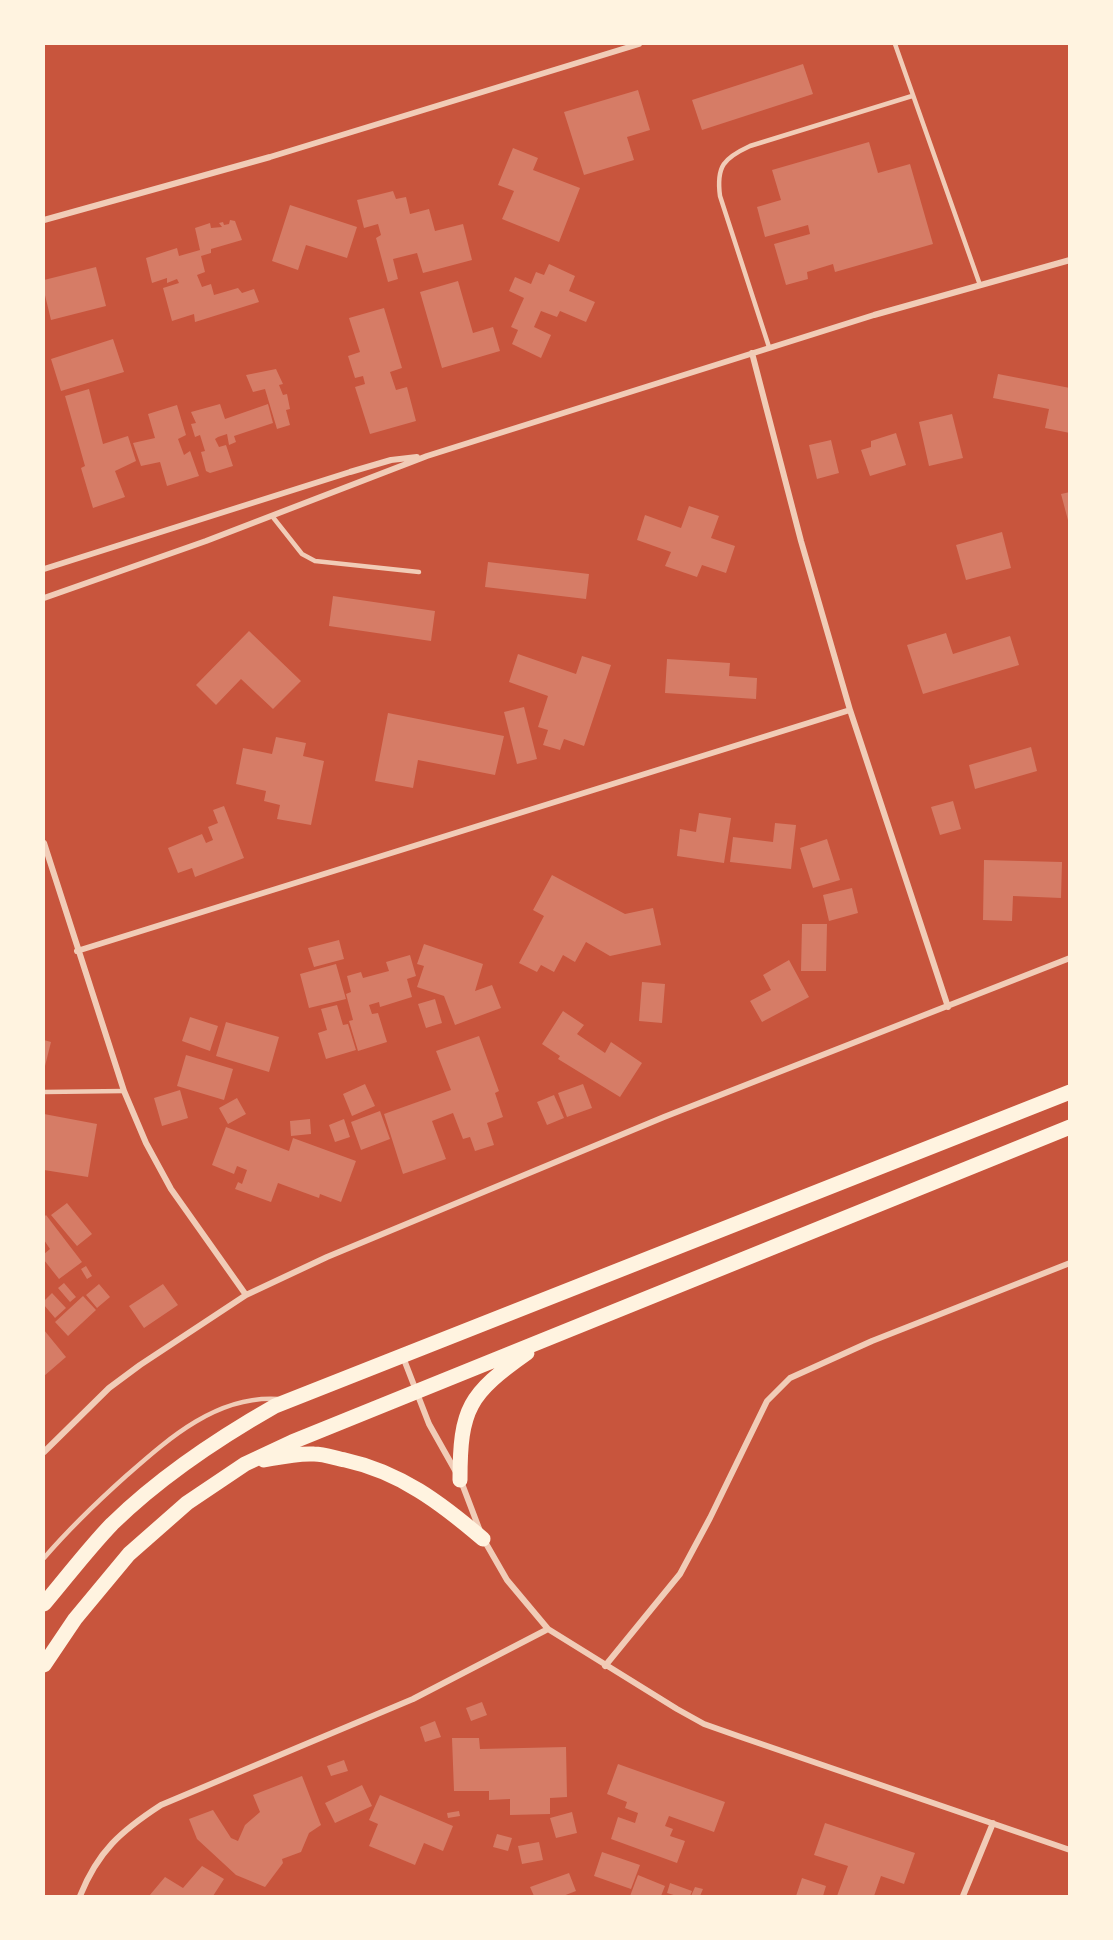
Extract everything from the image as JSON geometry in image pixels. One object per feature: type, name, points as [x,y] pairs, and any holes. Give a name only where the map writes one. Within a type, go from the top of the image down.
[{"type":"main road","points":[[44,1604],[112,1525],[169,1475],[229,1433],[290,1399],[1070,1092]]},
{"type":"main road","points":[[44,1665],[75,1618],[129,1554],[187,1503],[245,1464],[416,1391],[1070,1127]]},
{"type":"main road","points":[[460,1480],[463,1424],[475,1399],[498,1374],[547,1339]]},
{"type":"main road","points":[[245,1464],[297,1454],[315,1454],[369,1466],[417,1487],[457,1516],[483,1539]]},
{"type":"street","points":[[44,220],[270,157],[639,44]]},
{"type":"street","points":[[44,597],[131,568],[427,456],[769,347],[1070,260]]},
{"type":"street","points":[[752,353],[801,541],[850,710],[948,1007]]},
{"type":"street","points":[[44,568],[391,460],[427,456]]},
{"type":"street","points":[[77,951],[850,710]]},
{"type":"street","points":[[44,843],[123,1091],[146,1143],[171,1189],[246,1295]]},
{"type":"street","points":[[44,1452],[109,1388],[246,1295],[327,1257],[664,1117],[1070,958]]},
{"type":"street","points":[[605,1666],[680,1574],[711,1518],[767,1401],[790,1378],[872,1341],[1070,1263]]},
{"type":"street","points":[[402,1356],[429,1424],[460,1480],[483,1539],[507,1580],[548,1629],[605,1666],[704,1724],[1070,1850]]},
{"type":"street","points":[[80,1896],[87,1879],[105,1849],[134,1823],[161,1805],[413,1699],[548,1629]]},
{"type":"street","points":[[963,1896],[993,1823]]},
{"type":"lane","points":[[895,44],[980,285]]},
{"type":"lane","points":[[769,347],[720,196],[718,180],[721,169],[730,155],[750,146],[912,96]]},
{"type":"lane","points":[[272,516],[302,554],[315,561],[419,572]]},
{"type":"lane","points":[[44,1092],[123,1091]]},
{"type":"lane","points":[[44,1558],[92,1506],[176,1434],[208,1414],[231,1405],[266,1398],[290,1399]]},
{"type":"building","points":[[803,64],[813,94],[702,130],[692,100]]},
{"type":"building","points":[[638,90],[650,130],[627,137],[634,160],[584,175],[564,112]]},
{"type":"building","points":[[869,142],[878,173],[910,164],[933,244],[835,272],[833,264],[807,272],[808,279],[786,285],[774,244],[810,234],[808,225],[765,237],[757,207],[781,200],[772,170]]},
{"type":"building","points":[[513,148],[538,158],[533,170],[580,188],[559,242],[502,219],[514,191],[498,185]]},
{"type":"building","points":[[393,191],[396,199],[406,197],[410,214],[429,209],[435,231],[463,224],[472,260],[423,273],[417,253],[393,259],[398,279],[388,282],[376,238],[381,235],[378,224],[364,228],[357,200]]},
{"type":"building","points":[[290,205],[357,227],[347,258],[306,245],[298,270],[272,261]]},
{"type":"building","points":[[230,220],[235,221],[242,240],[211,249],[211,253],[201,256],[205,272],[197,275],[202,287],[211,284],[214,295],[238,288],[242,293],[254,289],[259,302],[195,322],[194,314],[172,321],[163,288],[179,283],[177,279],[167,283],[167,278],[152,283],[146,258],[177,248],[179,256],[200,250],[195,228],[210,223],[211,228],[222,227],[219,223],[229,224]]},
{"type":"building","points":[[549,264],[575,276],[569,291],[595,302],[586,322],[560,311],[557,317],[541,311],[534,327],[551,335],[541,358],[512,344],[518,330],[511,327],[524,298],[509,291],[515,277],[531,284],[536,272],[544,275]]},
{"type":"building","points":[[96,267],[106,306],[51,320],[44,291],[44,280]]},
{"type":"building","points":[[458,281],[473,333],[493,327],[500,351],[442,368],[420,292]]},
{"type":"building","points":[[384,308],[402,368],[390,372],[396,390],[407,387],[416,421],[370,434],[355,387],[365,384],[363,376],[355,378],[348,356],[360,352],[349,318]]},
{"type":"building","points":[[113,339],[124,372],[61,391],[51,359]]},
{"type":"building","points":[[276,369],[283,384],[279,385],[283,395],[287,394],[290,409],[286,410],[290,425],[277,429],[265,389],[253,392],[246,375]]},
{"type":"building","points":[[998,374],[1070,388],[1070,433],[1045,428],[1049,409],[993,398]]},
{"type":"building","points":[[89,389],[103,444],[128,436],[136,461],[115,471],[125,497],[93,508],[81,468],[85,466],[65,396]]},
{"type":"building","points":[[220,404],[225,419],[268,404],[273,423],[234,436],[236,442],[229,445],[227,434],[215,439],[219,447],[226,445],[233,466],[210,473],[206,471],[201,452],[205,451],[200,435],[195,437],[191,424],[196,423],[191,412]]},
{"type":"building","points":[[177,405],[186,435],[178,439],[184,455],[190,451],[199,476],[167,486],[160,462],[141,466],[133,443],[155,438],[148,414]]},
{"type":"building","points":[[952,414],[963,458],[929,466],[919,422]]},
{"type":"building","points":[[896,433],[906,465],[870,476],[861,450],[871,447],[871,441]]},
{"type":"building","points":[[831,440],[839,473],[817,479],[809,445]]},
{"type":"building","points":[[1070,492],[1070,524],[1069,524],[1061,494]]},
{"type":"building","points":[[689,506],[719,516],[711,538],[735,546],[726,573],[702,565],[697,577],[665,566],[671,552],[637,540],[645,515],[681,528]]},
{"type":"building","points":[[1002,532],[1011,568],[966,580],[956,545]]},
{"type":"building","points":[[488,562],[589,574],[586,599],[485,587]]},
{"type":"building","points":[[333,596],[435,611],[431,641],[329,626]]},
{"type":"building","points":[[249,631],[301,681],[273,709],[241,679],[216,705],[196,685]]},
{"type":"building","points":[[946,633],[953,654],[1010,636],[1019,665],[923,694],[907,645]]},
{"type":"building","points":[[518,654],[576,674],[582,656],[611,665],[584,746],[564,739],[560,750],[543,745],[548,730],[538,727],[548,696],[509,682]]},
{"type":"building","points":[[667,659],[730,663],[729,676],[757,678],[756,699],[665,693]]},
{"type":"building","points":[[524,707],[537,759],[517,764],[504,712]]},
{"type":"building","points":[[388,713],[504,736],[495,775],[418,760],[413,788],[375,781]]},
{"type":"building","points":[[276,737],[306,743],[303,756],[324,761],[311,825],[277,819],[280,805],[264,801],[266,791],[236,784],[243,748],[272,754]]},
{"type":"building","points":[[1031,747],[1037,771],[975,789],[969,765]]},
{"type":"building","points":[[953,801],[961,829],[940,835],[931,807]]},
{"type":"building","points":[[224,806],[244,858],[195,877],[192,868],[178,873],[168,848],[202,834],[206,843],[213,840],[208,827],[218,823],[213,810]]},
{"type":"building","points":[[699,813],[731,818],[724,863],[677,856],[680,829],[696,832]]},
{"type":"building","points":[[775,823],[796,825],[791,869],[730,862],[733,837],[773,842]]},
{"type":"building","points":[[827,839],[840,880],[813,888],[800,848]]},
{"type":"building","points":[[984,860],[1062,862],[1061,898],[1013,896],[1012,921],[983,920]]},
{"type":"building","points":[[552,875],[625,914],[653,908],[661,945],[610,956],[586,942],[575,962],[563,955],[554,972],[541,965],[537,972],[519,963],[544,916],[533,910]]},
{"type":"building","points":[[852,888],[858,913],[829,921],[823,895]]},
{"type":"building","points":[[802,924],[827,924],[826,971],[801,971]]},
{"type":"building","points":[[339,940],[344,959],[314,967],[308,948]]},
{"type":"building","points":[[424,944],[483,964],[475,991],[492,985],[501,1008],[455,1025],[444,996],[417,987],[424,966],[417,964]]},
{"type":"building","points":[[410,955],[416,976],[407,979],[412,997],[380,1007],[379,1002],[369,1005],[372,1014],[378,1013],[387,1042],[358,1051],[349,1021],[353,1020],[346,994],[351,992],[347,976],[361,972],[363,978],[389,971],[386,962]]},
{"type":"building","points":[[789,960],[809,997],[762,1022],[750,1001],[771,990],[763,975]]},
{"type":"building","points":[[336,964],[346,999],[309,1008],[300,974]]},
{"type":"building","points":[[642,982],[665,984],[662,1023],[639,1021]]},
{"type":"building","points":[[435,999],[442,1023],[426,1028],[418,1004]]},
{"type":"building","points":[[337,1005],[343,1025],[348,1024],[356,1050],[326,1059],[318,1033],[327,1030],[321,1009]]},
{"type":"building","points":[[563,1011],[584,1025],[577,1034],[605,1053],[611,1042],[642,1063],[620,1097],[558,1059],[560,1056],[542,1044]]},
{"type":"building","points":[[190,1017],[218,1026],[210,1051],[182,1041]]},
{"type":"building","points":[[226,1022],[279,1037],[269,1072],[216,1056]]},
{"type":"building","points":[[479,1036],[499,1091],[495,1093],[503,1117],[487,1123],[494,1145],[475,1151],[470,1137],[463,1139],[453,1113],[432,1121],[446,1159],[403,1174],[384,1114],[451,1090],[436,1051]]},
{"type":"building","points":[[44,1040],[51,1042],[44,1070]]},
{"type":"building","points":[[186,1055],[233,1069],[224,1100],[177,1086]]},
{"type":"building","points":[[365,1084],[375,1106],[352,1116],[343,1094]]},
{"type":"building","points":[[583,1084],[592,1108],[567,1117],[558,1093]]},
{"type":"building","points":[[180,1090],[188,1118],[162,1126],[154,1098]]},
{"type":"building","points":[[554,1095],[564,1118],[547,1125],[537,1102]]},
{"type":"building","points":[[237,1098],[246,1114],[228,1124],[219,1108]]},
{"type":"building","points":[[380,1111],[390,1139],[361,1150],[351,1122]]},
{"type":"building","points":[[44,1114],[97,1124],[88,1177],[44,1170]]},
{"type":"building","points":[[310,1119],[311,1134],[291,1136],[290,1121]]},
{"type":"building","points":[[344,1119],[350,1137],[335,1142],[329,1125]]},
{"type":"building","points":[[226,1127],[289,1151],[293,1138],[356,1161],[341,1202],[320,1194],[319,1198],[278,1183],[271,1202],[235,1189],[238,1182],[242,1184],[247,1170],[237,1166],[234,1174],[212,1165]]},
{"type":"building","points":[[67,1203],[92,1234],[77,1246],[51,1215]]},
{"type":"building","points":[[46,1215],[82,1262],[59,1279],[44,1260],[44,1254],[50,1249],[44,1240],[44,1217]]},
{"type":"building","points":[[86,1266],[92,1276],[87,1279],[81,1269]]},
{"type":"building","points":[[64,1283],[76,1297],[70,1302],[58,1288]]},
{"type":"building","points":[[99,1284],[110,1297],[97,1308],[86,1295]]},
{"type":"building","points":[[163,1284],[178,1305],[144,1328],[129,1306]]},
{"type":"building","points":[[52,1293],[66,1308],[55,1318],[44,1305],[44,1301]]},
{"type":"building","points":[[83,1296],[96,1310],[68,1336],[55,1322]]},
{"type":"building","points":[[44,1330],[66,1357],[44,1376]]},
{"type":"building","points":[[482,1702],[487,1715],[471,1721],[466,1708]]},
{"type":"building","points":[[435,1721],[441,1737],[425,1742],[420,1727]]},
{"type":"building","points":[[452,1738],[479,1738],[480,1749],[566,1747],[567,1797],[550,1798],[550,1814],[510,1815],[510,1799],[489,1800],[489,1791],[454,1791]]},
{"type":"building","points":[[344,1760],[348,1771],[331,1776],[327,1766]]},
{"type":"building","points":[[618,1764],[725,1802],[714,1832],[669,1816],[665,1826],[673,1829],[670,1836],[685,1841],[677,1863],[611,1839],[618,1817],[635,1823],[638,1813],[625,1808],[627,1802],[607,1794]]},
{"type":"building","points":[[302,1776],[321,1825],[309,1833],[301,1852],[282,1859],[283,1863],[265,1887],[236,1875],[197,1839],[189,1819],[213,1810],[231,1838],[238,1841],[245,1825],[260,1812],[253,1795]]},
{"type":"building","points":[[362,1785],[372,1806],[335,1823],[325,1803]]},
{"type":"building","points":[[380,1795],[453,1826],[443,1851],[424,1843],[415,1865],[369,1846],[378,1824],[369,1820]]},
{"type":"building","points":[[459,1811],[460,1816],[448,1818],[447,1813]]},
{"type":"building","points":[[572,1812],[577,1833],[556,1838],[550,1818]]},
{"type":"building","points":[[825,1823],[915,1853],[904,1884],[881,1876],[874,1896],[837,1896],[848,1866],[814,1855]]},
{"type":"building","points":[[497,1834],[512,1838],[508,1851],[493,1847]]},
{"type":"building","points":[[539,1842],[543,1860],[522,1864],[518,1846]]},
{"type":"building","points":[[602,1852],[640,1865],[631,1889],[594,1876]]},
{"type":"building","points":[[202,1866],[224,1879],[213,1896],[149,1896],[165,1877],[183,1888]]},
{"type":"building","points":[[569,1873],[576,1891],[563,1896],[534,1896],[530,1887]]},
{"type":"building","points":[[638,1875],[665,1886],[661,1896],[630,1896]]},
{"type":"building","points":[[802,1878],[826,1886],[823,1896],[796,1896]]},
{"type":"building","points":[[670,1883],[692,1891],[690,1896],[667,1893]]},
{"type":"building","points":[[695,1887],[703,1889],[700,1896],[691,1896]]}]
